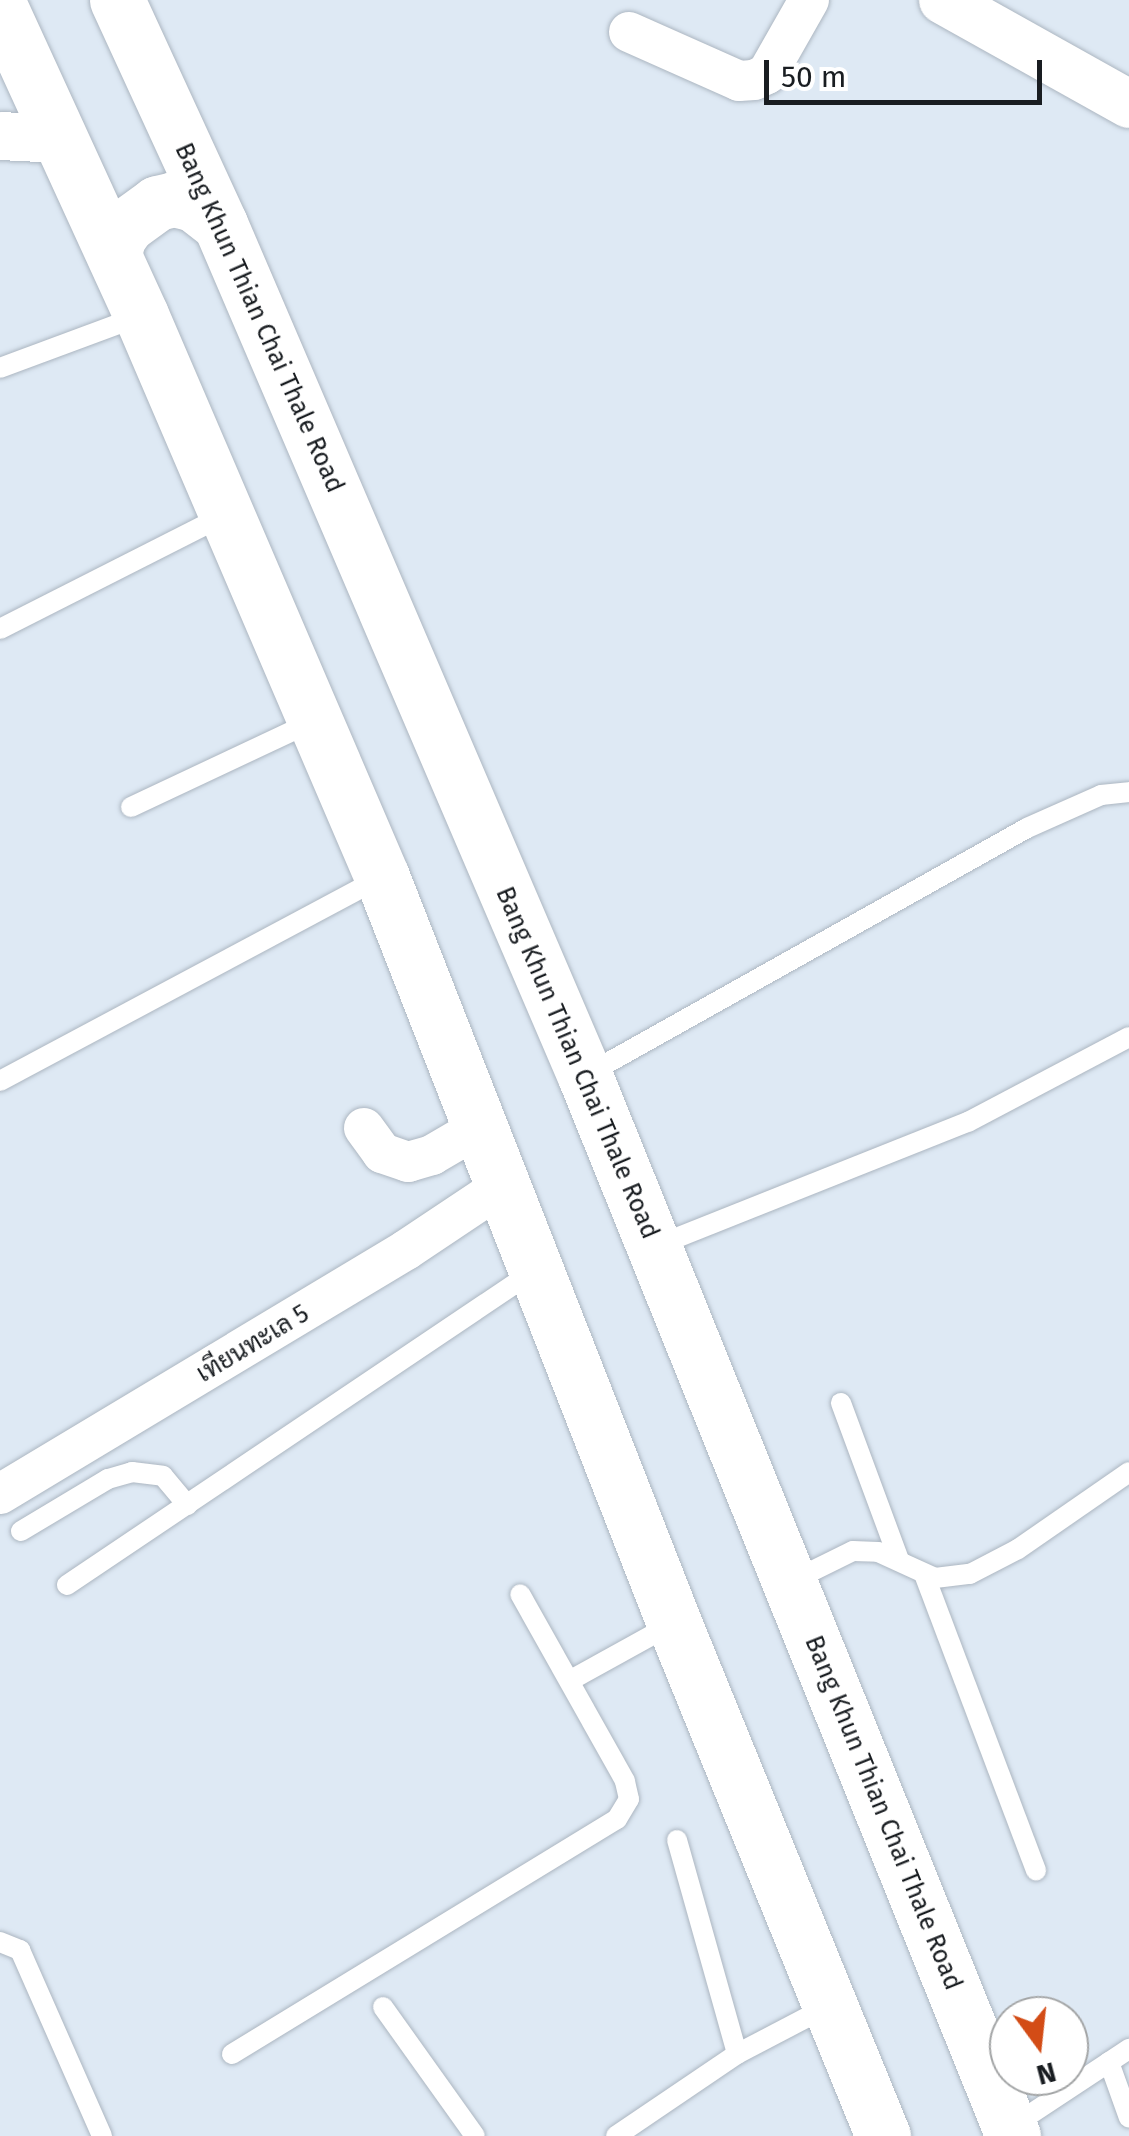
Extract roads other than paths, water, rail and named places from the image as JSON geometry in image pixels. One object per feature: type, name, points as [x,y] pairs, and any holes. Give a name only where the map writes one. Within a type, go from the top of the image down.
[{"type":"main road","name":"Bang Khun Thian Chai Thale Road","points":[[116,0],[220,224],[585,1076],[1011,2132]]},
{"type":"main road","points":[[0,8],[142,315],[382,878],[674,1623],[831,2005],[876,2133]]},
{"type":"main road","points":[[114,255],[118,238],[127,225],[157,203],[174,199],[194,204],[220,224]]},
{"type":"street","points":[[629,32],[739,80],[754,80],[767,74],[809,0]]},
{"type":"street","points":[[944,0],[1129,104]]},
{"type":"street","points":[[0,136],[62,139]]},
{"type":"street","points":[[364,1128],[382,1154],[408,1162],[432,1155],[480,1127]]},
{"type":"street","name":"เทียนทะเล 5","points":[[0,1494],[390,1260],[502,1186]]},
{"type":"lane","points":[[0,368],[142,315]]},
{"type":"lane","points":[[0,628],[227,514]]},
{"type":"lane","points":[[131,806],[316,720]]},
{"type":"lane","points":[[585,1076],[1027,828],[1101,795],[1129,792]]},
{"type":"lane","points":[[0,1081],[382,878]]},
{"type":"lane","points":[[654,1247],[953,1129],[1129,1037]]},
{"type":"lane","points":[[68,1585],[535,1270]]},
{"type":"lane","points":[[841,1402],[899,1560]]},
{"type":"lane","points":[[21,1531],[108,1479],[132,1472],[163,1476],[187,1506]]},
{"type":"lane","points":[[790,1582],[853,1551],[899,1560],[924,1574],[954,1579],[970,1574],[1018,1549],[1129,1472]]},
{"type":"lane","points":[[924,1574],[1036,1871]]},
{"type":"lane","points":[[232,2054],[617,1819],[628,1798],[625,1781],[520,1594]]},
{"type":"lane","points":[[570,1680],[674,1623]]},
{"type":"lane","points":[[677,1840],[737,2054]]},
{"type":"lane","points":[[0,1942],[20,1950],[102,2136]]},
{"type":"lane","points":[[616,2136],[737,2054],[831,2005]]},
{"type":"lane","points":[[384,2008],[475,2136]]},
{"type":"lane","points":[[1011,2132],[1129,2049]]},
{"type":"lane","points":[[1109,2062],[1129,2118]]}]
